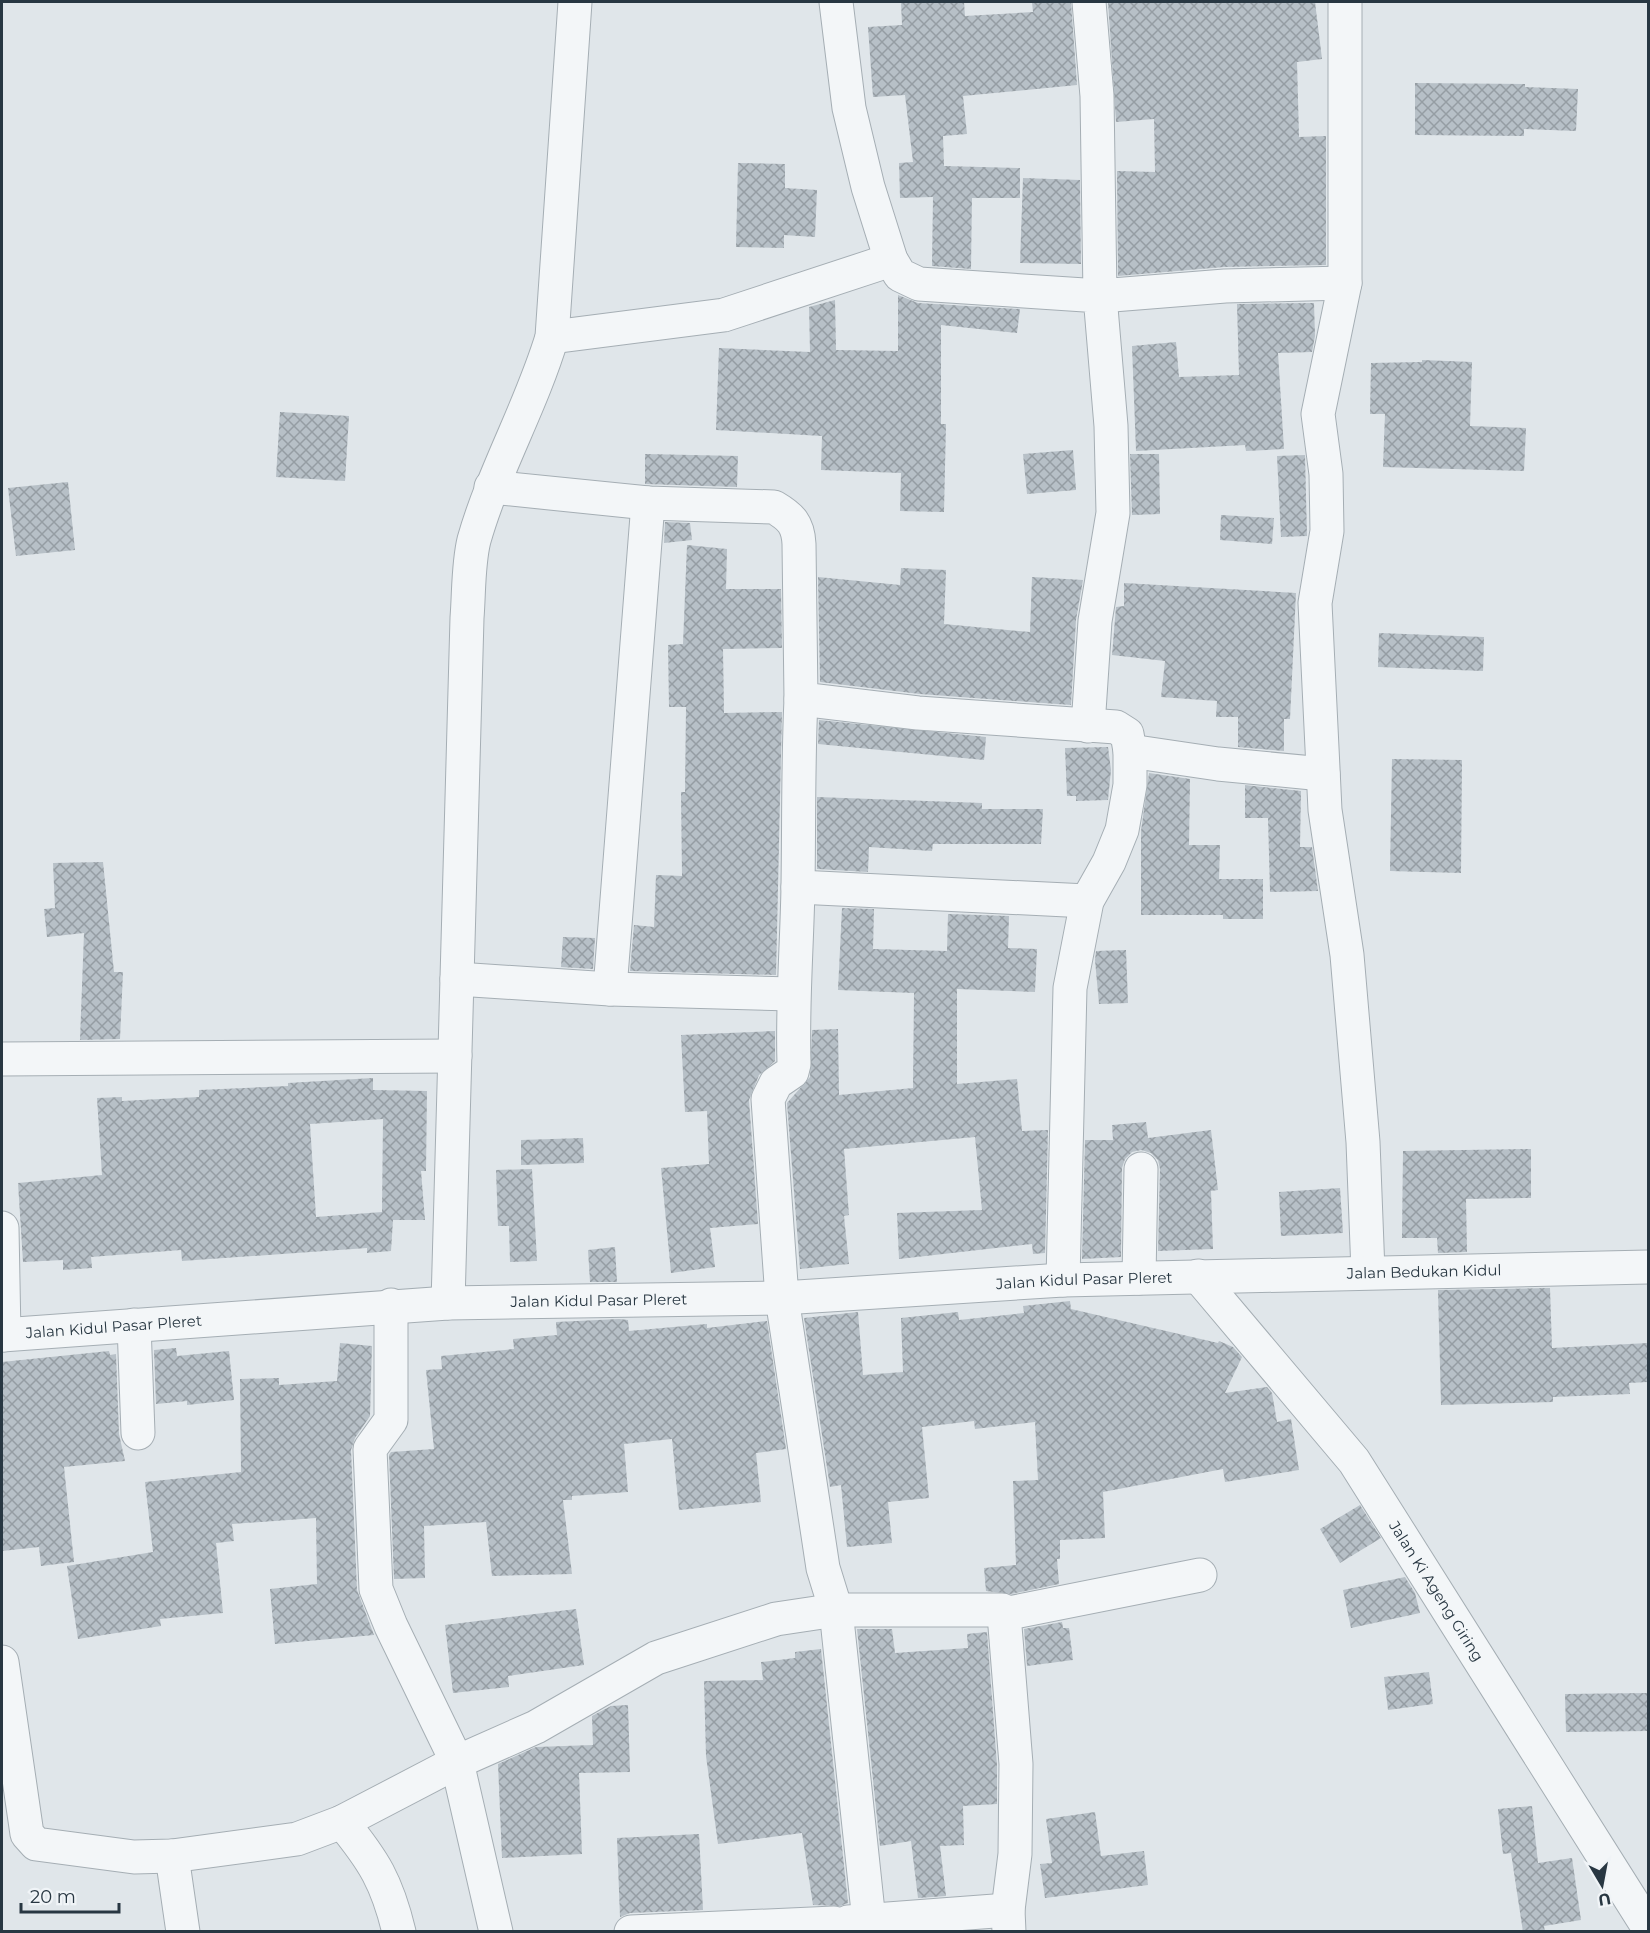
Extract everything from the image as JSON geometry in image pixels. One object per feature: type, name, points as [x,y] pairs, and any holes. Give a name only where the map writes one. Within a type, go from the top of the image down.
[{"type":"street","points":[[448,1302],[467,618],[474,543],[491,487],[540,376],[552,337],[574,2]]},
{"type":"street","points":[[836,2],[849,108],[868,187],[891,260],[900,275],[919,284],[1100,296],[1225,286],[1345,283]]},
{"type":"street","points":[[1088,726],[1095,621],[1113,513],[1111,426],[1100,296],[1097,96],[1089,2]]},
{"type":"street","points":[[1345,2],[1345,283],[1317,414],[1326,474],[1327,531],[1315,603],[1325,810],[1347,955],[1363,1142],[1368,1272]]},
{"type":"street","points":[[552,337],[724,315],[891,260]]},
{"type":"street","points":[[491,487],[648,503],[774,507],[791,517],[799,533],[801,699],[797,797],[798,887],[792,994],[794,1064],[792,1072],[776,1083],[768,1099],[782,1298],[823,1568],[836,1610],[869,1921]]},
{"type":"street","points":[[610,989],[648,503]]},
{"type":"street","points":[[801,699],[918,713],[1116,727],[1127,734],[1130,751],[1130,785],[1122,830],[1109,862],[1086,902],[1070,988],[1064,1280]]},
{"type":"street","points":[[1130,751],[1218,764],[1323,774]]},
{"type":"street","points":[[798,887],[1086,902]]},
{"type":"street","points":[[457,979],[610,989],[792,994]]},
{"type":"street","points":[[2,1059],[455,1056]]},
{"type":"street","points":[[1139,1278],[1141,1169]]},
{"type":"street","points":[[2,1228],[3,1335]]},
{"type":"street","name":"Jalan Bedukan Kidul","points":[[1198,1276],[1648,1267]]},
{"type":"street","name":"Jalan Kidul Pasar Pleret","points":[[3,1335],[448,1302],[782,1298],[1064,1280],[1198,1276]]},
{"type":"street","name":"Jalan Ki Ageng Giring","points":[[1198,1276],[1354,1461],[1648,1927]]},
{"type":"street","points":[[392,1305],[391,1420],[370,1449],[376,1589],[391,1626],[457,1762],[496,1932]]},
{"type":"street","points":[[134,1325],[138,1433]]},
{"type":"street","points":[[1004,1614],[1200,1575]]},
{"type":"street","points":[[2,1662],[7,1719],[27,1834],[36,1844],[134,1857],[172,1856],[297,1839],[342,1822],[457,1762],[536,1727],[656,1658],[776,1619],[836,1610],[1002,1610],[1016,1764],[1015,1854],[1009,1921],[869,1921],[835,1927],[632,1932]]},
{"type":"street","points":[[342,1822],[374,1862],[393,1903],[399,1932]]},
{"type":"street","points":[[172,1856],[183,1932]]},
{"type":"building","points":[[901,2],[964,2],[965,16],[1033,12],[1032,2],[1071,2],[1077,85],[963,96],[967,134],[943,136],[944,166],[1020,168],[1020,198],[972,198],[971,269],[932,266],[933,197],[900,198],[899,163],[913,162],[905,95],[873,97],[868,27],[902,25]]},
{"type":"building","points":[[1108,2],[1315,2],[1322,59],[1297,62],[1299,137],[1326,136],[1326,265],[1224,267],[1118,276],[1117,171],[1155,172],[1154,119],[1116,122]]},
{"type":"building","points":[[1415,83],[1525,84],[1525,87],[1578,89],[1576,131],[1524,129],[1524,136],[1415,135]]},
{"type":"building","points":[[738,163],[785,164],[785,188],[817,190],[815,237],[784,235],[784,248],[736,247]]},
{"type":"building","points":[[1023,178],[1080,180],[1081,264],[1020,263]]},
{"type":"building","points":[[898,295],[918,303],[1020,309],[1017,333],[941,325],[941,424],[946,424],[944,512],[900,511],[901,473],[821,470],[822,436],[716,430],[719,348],[810,352],[809,307],[835,300],[836,350],[898,351]]},
{"type":"building","points":[[1314,303],[1315,336],[1312,352],[1278,353],[1284,449],[1246,451],[1245,445],[1136,451],[1132,346],[1176,342],[1179,377],[1239,375],[1237,304]]},
{"type":"building","points":[[1422,360],[1472,362],[1470,426],[1526,428],[1524,471],[1383,467],[1385,414],[1370,414],[1371,363],[1422,362]]},
{"type":"building","points":[[280,412],[349,416],[345,481],[276,477]]},
{"type":"building","points":[[1073,450],[1076,490],[1027,494],[1023,454]]},
{"type":"building","points":[[645,454],[738,456],[737,487],[645,484]]},
{"type":"building","points":[[1130,454],[1159,454],[1160,514],[1132,515]]},
{"type":"building","points":[[1305,455],[1307,536],[1281,537],[1277,456]]},
{"type":"building","points":[[68,482],[75,550],[16,556],[8,488]]},
{"type":"building","points":[[1221,515],[1274,518],[1272,544],[1220,540]]},
{"type":"building","points":[[665,522],[690,523],[692,540],[664,543]]},
{"type":"building","points":[[687,545],[727,549],[726,589],[781,589],[782,648],[723,649],[724,713],[782,712],[776,975],[630,971],[634,925],[654,927],[656,875],[682,876],[681,792],[685,792],[686,707],[669,707],[668,645],[683,644]]},
{"type":"building","points":[[901,568],[946,570],[944,624],[1030,632],[1032,577],[1083,580],[1076,620],[1071,705],[920,694],[820,682],[818,577],[900,585]]},
{"type":"building","points":[[1124,583],[1296,593],[1290,719],[1284,719],[1284,751],[1238,747],[1238,717],[1216,717],[1217,701],[1161,697],[1165,661],[1112,655],[1116,607],[1124,606]]},
{"type":"building","points":[[1379,633],[1484,637],[1483,671],[1378,667]]},
{"type":"building","points":[[819,720],[986,737],[984,760],[818,744]]},
{"type":"building","points":[[1108,747],[1111,770],[1108,800],[1076,801],[1076,796],[1067,796],[1065,748]]},
{"type":"building","points":[[1392,759],[1462,760],[1461,873],[1390,871]]},
{"type":"building","points":[[1149,773],[1190,779],[1189,845],[1220,845],[1219,879],[1263,879],[1263,919],[1223,919],[1223,915],[1141,915],[1141,831]]},
{"type":"building","points":[[1245,785],[1301,791],[1300,847],[1312,847],[1318,891],[1270,892],[1268,818],[1245,818]]},
{"type":"building","points":[[817,797],[982,803],[982,809],[1043,809],[1041,844],[933,844],[932,851],[869,847],[868,872],[817,869]]},
{"type":"building","points":[[103,862],[114,972],[123,972],[120,1039],[80,1040],[84,933],[47,937],[44,909],[55,908],[53,863]]},
{"type":"building","points":[[842,908],[874,909],[873,949],[947,951],[948,914],[1009,916],[1008,948],[1037,949],[1035,992],[957,989],[957,1084],[1017,1079],[1022,1131],[1048,1130],[1045,1253],[1033,1254],[1032,1244],[899,1259],[897,1213],[982,1210],[975,1137],[844,1149],[849,1215],[844,1216],[849,1264],[800,1269],[787,1103],[810,1077],[812,1030],[838,1029],[839,1095],[913,1088],[914,993],[838,990]]},
{"type":"building","points":[[563,937],[595,938],[593,969],[561,967]]},
{"type":"building","points":[[1126,950],[1128,1003],[1099,1004],[1096,951]]},
{"type":"building","points":[[775,1031],[775,1061],[759,1075],[749,1100],[758,1224],[710,1228],[715,1267],[671,1273],[661,1168],[709,1164],[707,1111],[685,1112],[681,1035]]},
{"type":"building","points":[[373,1078],[373,1090],[427,1091],[426,1171],[421,1171],[425,1220],[393,1220],[391,1251],[367,1253],[367,1248],[182,1261],[181,1250],[91,1257],[92,1268],[63,1270],[63,1260],[23,1262],[18,1183],[102,1175],[97,1098],[122,1097],[122,1101],[199,1097],[199,1090],[288,1086],[288,1083]],"holes":[[[383,1119],[382,1212],[316,1217],[310,1124]]]},
{"type":"building","points":[[1146,1122],[1148,1138],[1211,1130],[1218,1190],[1211,1191],[1213,1249],[1158,1251],[1160,1169],[1158,1160],[1151,1153],[1141,1150],[1132,1152],[1125,1159],[1122,1168],[1121,1257],[1082,1259],[1085,1140],[1113,1140],[1112,1125]]},
{"type":"building","points":[[583,1138],[584,1163],[521,1165],[521,1140]]},
{"type":"building","points":[[1531,1149],[1531,1198],[1466,1199],[1467,1252],[1438,1253],[1437,1238],[1402,1238],[1403,1151]]},
{"type":"building","points":[[532,1169],[537,1261],[510,1262],[509,1226],[498,1226],[496,1170]]},
{"type":"building","points":[[1340,1188],[1343,1233],[1281,1236],[1279,1192]]},
{"type":"building","points":[[615,1247],[617,1282],[590,1282],[588,1250]]},
{"type":"building","points":[[1550,1288],[1552,1348],[1648,1343],[1648,1382],[1629,1383],[1630,1394],[1553,1397],[1553,1402],[1441,1405],[1438,1290]]},
{"type":"building","points":[[1070,1301],[1071,1309],[1218,1343],[1219,1341],[1233,1347],[1242,1357],[1225,1393],[1267,1387],[1272,1393],[1277,1422],[1291,1419],[1299,1470],[1225,1482],[1223,1469],[1103,1492],[1105,1538],[1060,1540],[1060,1559],[1057,1559],[1059,1584],[1011,1594],[986,1591],[984,1568],[1016,1565],[1013,1481],[1038,1480],[1035,1422],[975,1429],[974,1421],[922,1427],[929,1498],[888,1502],[892,1543],[847,1547],[841,1485],[830,1487],[804,1318],[858,1312],[863,1375],[903,1372],[901,1318],[958,1312],[959,1320],[1024,1313],[1023,1306]]},
{"type":"building","points":[[628,1320],[629,1331],[707,1324],[707,1328],[767,1321],[786,1449],[756,1453],[761,1502],[679,1510],[672,1439],[624,1444],[628,1492],[572,1496],[572,1500],[563,1500],[572,1574],[492,1576],[486,1522],[424,1526],[425,1578],[394,1579],[389,1455],[391,1452],[434,1449],[426,1370],[442,1369],[441,1356],[514,1349],[513,1339],[557,1335],[556,1322]]},
{"type":"building","points":[[340,1343],[372,1346],[370,1416],[355,1438],[351,1450],[357,1590],[374,1635],[275,1644],[270,1589],[317,1584],[316,1518],[232,1524],[234,1541],[216,1543],[223,1613],[160,1619],[161,1626],[78,1639],[67,1566],[153,1552],[145,1482],[241,1472],[240,1379],[279,1378],[279,1385],[337,1381]]},
{"type":"building","points":[[176,1348],[177,1356],[229,1351],[234,1400],[187,1405],[187,1401],[156,1404],[154,1350]]},
{"type":"building","points":[[109,1351],[110,1355],[116,1354],[119,1434],[125,1461],[64,1467],[74,1562],[41,1566],[39,1547],[2,1551],[2,1362]]},
{"type":"building","points":[[1360,1505],[1381,1538],[1340,1563],[1320,1529]]},
{"type":"building","points":[[1405,1577],[1415,1593],[1420,1613],[1351,1628],[1343,1590]]},
{"type":"building","points":[[576,1609],[584,1665],[508,1676],[509,1687],[453,1693],[445,1625]]},
{"type":"building","points":[[1062,1622],[1063,1628],[1069,1628],[1073,1660],[1027,1666],[1024,1629]]},
{"type":"building","points":[[857,1629],[892,1629],[895,1653],[968,1648],[967,1634],[987,1632],[997,1765],[997,1804],[963,1806],[964,1845],[940,1846],[946,1896],[918,1898],[911,1841],[880,1846]]},
{"type":"building","points":[[821,1649],[848,1903],[840,1906],[813,1905],[802,1833],[718,1844],[706,1756],[704,1681],[763,1680],[761,1662],[795,1658],[795,1652]]},
{"type":"building","points":[[1429,1672],[1433,1704],[1388,1710],[1384,1677]]},
{"type":"building","points":[[1648,1693],[1648,1731],[1566,1732],[1565,1694]]},
{"type":"building","points":[[628,1705],[630,1772],[579,1773],[582,1854],[502,1858],[498,1764],[536,1747],[593,1745],[592,1716],[611,1706]]},
{"type":"building","points":[[1532,1806],[1538,1863],[1572,1858],[1581,1920],[1544,1926],[1545,1932],[1523,1932],[1511,1853],[1503,1854],[1498,1809]]},
{"type":"building","points":[[1095,1812],[1101,1856],[1144,1851],[1148,1885],[1045,1898],[1040,1864],[1052,1863],[1046,1819]]},
{"type":"building","points":[[699,1834],[703,1910],[630,1913],[620,1917],[617,1838]]}]
